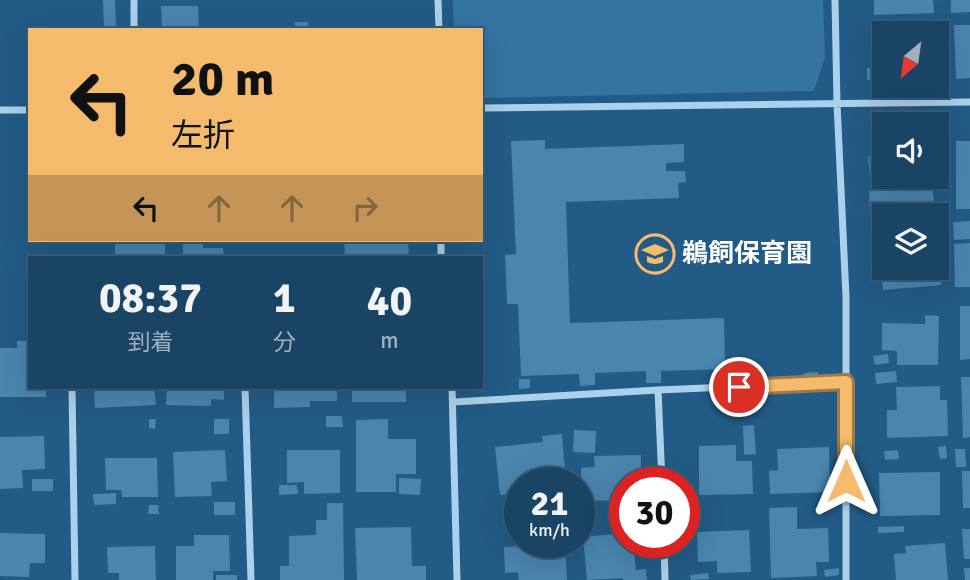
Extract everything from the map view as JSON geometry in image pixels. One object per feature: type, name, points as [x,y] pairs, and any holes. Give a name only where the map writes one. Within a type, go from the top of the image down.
[{"type":"street","points":[[134,0],[134,28]]},
{"type":"street","points":[[438,0],[439,28]]},
{"type":"street","points":[[835,0],[846,297],[846,580]]},
{"type":"street","points":[[483,108],[970,102]]},
{"type":"street","points":[[0,110],[28,110]]},
{"type":"street","points":[[454,402],[846,382]]},
{"type":"street","points":[[72,389],[75,580]]},
{"type":"street","points":[[245,389],[251,580]]},
{"type":"street","points":[[452,389],[457,580]]},
{"type":"street","points":[[658,390],[661,467]]},
{"type":"street","points":[[664,558],[665,580]]},
{"type":"shaded area","points":[[453,0],[823,0],[825,57],[814,91],[483,98],[483,28],[454,28]]},
{"type":"building","points":[[103,0],[115,0],[116,28],[104,28]]},
{"type":"building","points":[[874,0],[933,0],[934,13],[874,15]]},
{"type":"building","points":[[951,0],[970,0],[970,12],[951,13]]},
{"type":"building","points":[[161,6],[198,6],[199,27],[162,28]]},
{"type":"building","points":[[295,22],[308,22],[308,28],[295,28]]},
{"type":"building","points":[[954,25],[970,25],[970,78],[956,79]]},
{"type":"building","points":[[867,68],[872,68],[872,80],[867,80]]},
{"type":"building","points":[[545,140],[545,149],[684,144],[684,162],[666,163],[666,171],[685,171],[686,182],[678,183],[679,198],[566,202],[570,323],[724,318],[725,369],[661,371],[661,383],[646,383],[646,371],[595,373],[595,385],[580,386],[579,374],[521,376],[518,304],[507,304],[505,255],[516,254],[511,141]]},
{"type":"building","points":[[956,141],[970,141],[970,209],[956,209]]},
{"type":"building","points":[[872,156],[872,178],[870,178],[868,157]]},
{"type":"building","points":[[933,189],[934,203],[872,203],[870,215],[869,190]]},
{"type":"building","points":[[970,221],[970,239],[954,240],[953,222]]},
{"type":"building","points":[[183,242],[203,242],[203,248],[223,248],[224,256],[183,256]]},
{"type":"building","points":[[344,242],[408,242],[409,256],[345,256]]},
{"type":"building","points":[[165,243],[165,256],[115,256],[115,244]]},
{"type":"building","points":[[970,243],[970,287],[955,287],[954,244]]},
{"type":"building","points":[[882,280],[941,280],[941,285],[883,290]]},
{"type":"building","points":[[960,306],[970,306],[970,359],[960,360]]},
{"type":"building","points":[[925,315],[939,316],[938,365],[897,365],[897,351],[882,350],[882,323],[925,324]]},
{"type":"building","points":[[17,341],[28,341],[28,389],[46,389],[46,397],[0,397],[0,348],[17,348]]},
{"type":"building","points":[[888,354],[889,363],[875,365],[873,356]]},
{"type":"building","points":[[896,371],[897,382],[876,384],[875,373]]},
{"type":"building","points":[[818,372],[818,380],[804,382],[804,373]]},
{"type":"building","points":[[961,377],[970,377],[970,437],[963,438]]},
{"type":"building","points":[[519,379],[530,379],[530,388],[519,389]]},
{"type":"building","points":[[940,386],[940,400],[947,400],[948,436],[887,438],[887,410],[897,410],[896,387]]},
{"type":"building","points":[[94,389],[154,389],[156,405],[95,408]]},
{"type":"building","points":[[167,389],[224,389],[224,400],[211,399],[211,406],[166,405]]},
{"type":"building","points":[[274,389],[337,389],[337,401],[310,401],[310,407],[274,408]]},
{"type":"building","points":[[352,389],[406,389],[406,402],[352,402]]},
{"type":"building","points":[[326,416],[342,416],[343,427],[326,427]]},
{"type":"building","points":[[149,419],[156,419],[155,429],[149,428]]},
{"type":"building","points":[[214,419],[229,419],[229,434],[214,434]]},
{"type":"building","points":[[388,419],[388,439],[416,439],[416,474],[396,474],[396,492],[356,492],[356,420]]},
{"type":"building","points":[[754,425],[756,454],[744,455],[743,426]]},
{"type":"building","points":[[574,430],[596,431],[595,453],[573,452]]},
{"type":"building","points":[[562,434],[565,467],[504,467],[504,495],[500,495],[495,447],[543,442],[542,436]]},
{"type":"building","points":[[44,436],[45,469],[22,470],[23,488],[0,489],[0,437]]},
{"type":"building","points":[[736,445],[736,461],[752,461],[753,494],[700,495],[699,446]]},
{"type":"building","points":[[946,446],[947,458],[940,459],[938,447]]},
{"type":"building","points":[[829,447],[830,492],[770,494],[769,471],[778,470],[777,449]]},
{"type":"building","points":[[955,449],[965,449],[966,467],[956,467]]},
{"type":"building","points":[[225,450],[227,481],[211,482],[212,496],[175,497],[173,452]]},
{"type":"building","points":[[287,450],[340,450],[340,493],[304,494],[304,482],[287,483]]},
{"type":"building","points":[[898,450],[899,459],[885,460],[884,451]]},
{"type":"building","points":[[641,455],[641,467],[609,467],[609,500],[595,501],[594,456]]},
{"type":"building","points":[[105,458],[157,458],[158,497],[122,497],[121,490],[106,490]]},
{"type":"building","points":[[962,471],[970,471],[970,508],[963,508]]},
{"type":"building","points":[[940,472],[940,515],[880,516],[879,473]]},
{"type":"building","points":[[399,478],[421,479],[420,495],[399,494]]},
{"type":"building","points":[[32,479],[53,479],[53,491],[32,491]]},
{"type":"building","points":[[279,485],[297,485],[298,494],[279,495]]},
{"type":"building","points":[[116,493],[116,504],[94,505],[93,494]]},
{"type":"building","points":[[214,502],[235,502],[235,515],[214,515]]},
{"type":"building","points":[[327,503],[343,503],[344,580],[280,580],[280,566],[289,566],[289,536],[316,535],[316,520],[327,520]]},
{"type":"building","points":[[149,505],[158,505],[159,514],[148,514]]},
{"type":"building","points":[[797,507],[797,529],[828,528],[829,562],[816,562],[817,576],[771,578],[769,508]]},
{"type":"building","points":[[904,526],[904,532],[878,533],[878,527]]},
{"type":"building","points":[[411,527],[412,566],[426,566],[426,580],[357,580],[355,528]]},
{"type":"building","points":[[962,529],[970,529],[970,559],[964,559]]},
{"type":"building","points":[[749,530],[751,572],[717,573],[717,561],[698,562],[700,532]]},
{"type":"building","points":[[0,533],[45,534],[45,563],[30,563],[29,577],[0,576]]},
{"type":"building","points":[[194,535],[229,535],[230,571],[213,571],[213,580],[176,580],[176,546],[194,546]]},
{"type":"building","points":[[609,535],[609,558],[635,558],[636,570],[646,569],[647,580],[587,580],[585,558],[595,558],[595,536]]},
{"type":"building","points":[[945,543],[948,580],[896,580],[894,554],[906,553],[905,546]]},
{"type":"building","points":[[155,546],[156,580],[119,580],[119,573],[108,573],[107,547]]},
{"type":"building","points":[[504,558],[566,558],[567,580],[519,580],[518,572],[505,573]]},
{"type":"building","points":[[839,568],[839,575],[825,577],[824,570]]},
{"type":"building","points":[[964,568],[970,568],[970,580],[965,580]]},
{"type":"building","points":[[708,573],[709,579],[691,580],[690,575]]},
{"type":"building","points":[[216,575],[237,575],[237,580],[216,580]]},
{"type":"place","name":"鵜飼保育園","points":[[655,254]]},
{"type":"route","points":[[739,387],[846,382],[846,481]]}]
